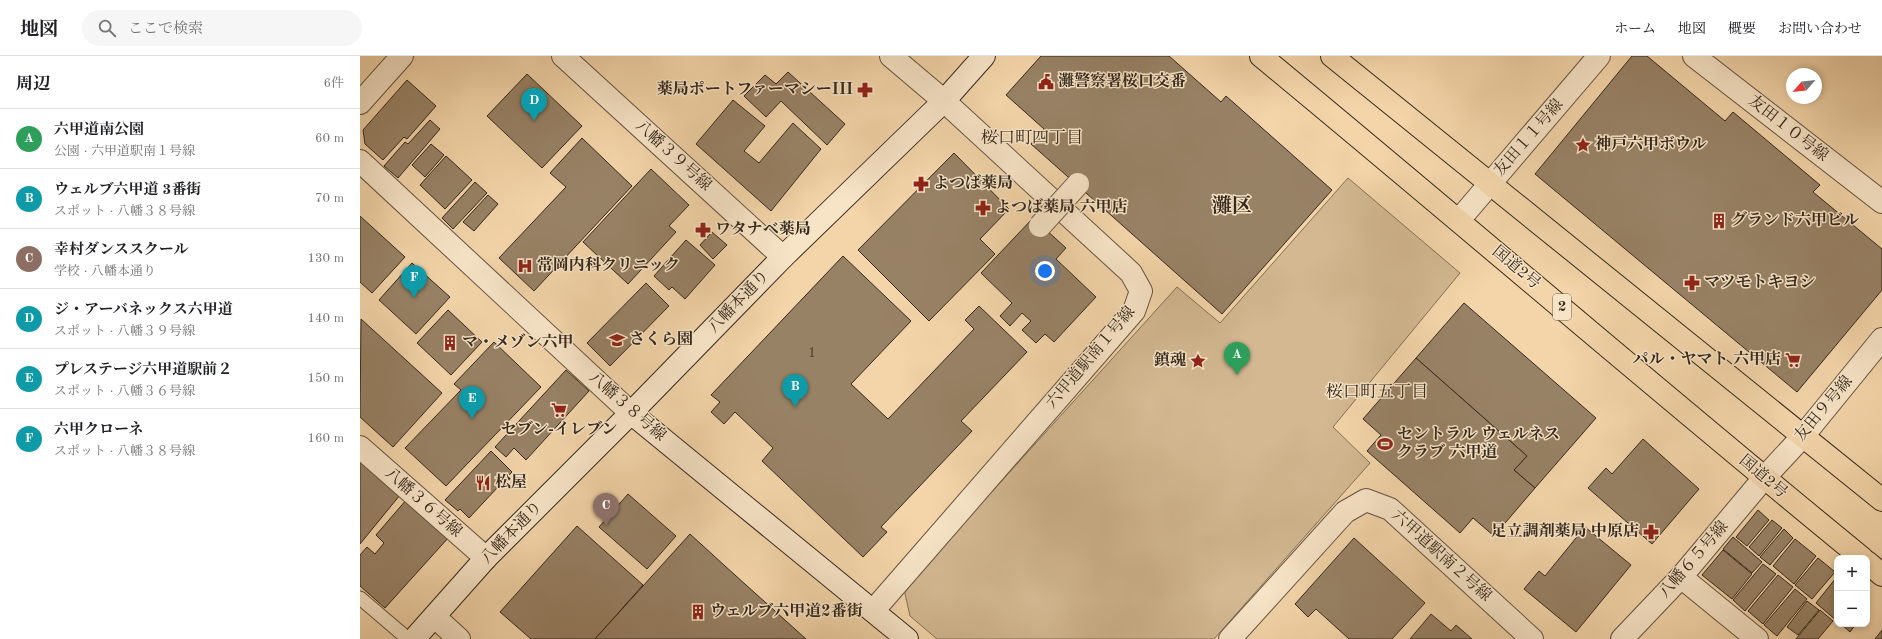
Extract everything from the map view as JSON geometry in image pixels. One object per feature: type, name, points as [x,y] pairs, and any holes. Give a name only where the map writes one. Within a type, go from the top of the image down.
[{"type":"highway","name":"国道2号","points":[[1261,56],[1459,220],[1764,478],[1858,555]]},
{"type":"highway","points":[[1332,56],[1882,500]]},
{"type":"highway","points":[[1870,565],[1882,575]]},
{"type":"street","points":[[360,103],[402,56]]},
{"type":"street","name":"八幡３９号線","points":[[563,56],[783,257]]},
{"type":"street","name":"六甲道駅南１号線","points":[[873,611],[1134,311],[1140,291],[1131,274],[944,101],[891,56]]},
{"type":"street","name":"八幡本通り","points":[[414,639],[486,558],[631,413],[783,257],[944,101],[984,56]]},
{"type":"street","name":"友田１１号線","points":[[1459,220],[1599,56]]},
{"type":"street","name":"友田１０号線","points":[[1694,56],[1882,202]]},
{"type":"street","name":"八幡３８号線","points":[[360,161],[631,413],[907,639]]},
{"type":"street","points":[[1040,226],[1078,184]]},
{"type":"street","name":"友田９号線","points":[[1764,478],[1803,436],[1882,339]]},
{"type":"street","name":"八幡３６号線","points":[[360,447],[486,558]]},
{"type":"street","name":"八幡６５号線","points":[[1622,639],[1681,577],[1764,478]]},
{"type":"street","name":"六甲道駅南２号線","points":[[1230,639],[1345,512],[1366,500],[1390,509],[1532,639]]},
{"type":"street","points":[[1681,577],[1757,639]]},
{"type":"street","points":[[435,617],[460,639]]},
{"type":"lane","points":[[360,598],[408,639]]},
{"type":"shaded area","points":[[1348,178],[1460,273],[1333,427],[1370,463],[1214,639],[937,639],[910,616],[904,589],[1177,287],[1220,323]]},
{"type":"building","points":[[1041,56],[1169,56],[1221,102],[1226,96],[1332,190],[1222,314],[1031,144],[1044,129],[1006,95]]},
{"type":"building","name":"グランド六甲ビル","points":[[1632,56],[1647,56],[1725,121],[1733,112],[1820,185],[1813,192],[1882,249],[1882,290],[1797,392],[1535,174]]},
{"type":"building","points":[[788,72],[845,124],[827,145],[781,101],[766,117],[744,96],[765,75],[776,84]]},
{"type":"building","points":[[527,74],[582,126],[542,168],[487,116]]},
{"type":"building","points":[[407,80],[436,106],[407,139],[404,137],[383,160],[365,144],[363,130]]},
{"type":"building","points":[[733,100],[765,126],[744,151],[759,163],[793,123],[821,149],[771,211],[696,144]]},
{"type":"building","points":[[430,120],[440,129],[398,178],[384,166],[405,142],[408,144]]},
{"type":"building","points":[[582,138],[632,186],[534,291],[499,258],[566,187],[550,173]]},
{"type":"building","points":[[431,144],[444,155],[425,177],[412,165]]},
{"type":"building","points":[[954,153],[1009,209],[980,239],[995,254],[929,321],[858,250]]},
{"type":"building","points":[[446,156],[472,180],[445,209],[420,185]]},
{"type":"building","points":[[651,169],[689,205],[669,226],[676,232],[628,284],[583,242]]},
{"type":"building","points":[[475,182],[487,193],[453,229],[442,218]]},
{"type":"building","points":[[488,195],[498,204],[474,231],[463,222]]},
{"type":"building","points":[[360,216],[405,257],[372,293],[360,282]]},
{"type":"building","points":[[1033,218],[1066,248],[1056,259],[1096,297],[1054,342],[1045,334],[1036,343],[1022,330],[1031,321],[1022,313],[1010,326],[1000,316],[1012,303],[981,273]]},
{"type":"building","points":[[712,232],[727,245],[713,259],[700,245]]},
{"type":"building","points":[[686,240],[715,265],[685,299],[672,287],[669,290],[654,276]]},
{"type":"building","points":[[843,256],[911,321],[851,384],[888,419],[974,329],[965,320],[979,306],[1027,352],[961,421],[972,431],[881,527],[887,532],[863,557],[762,461],[773,448],[735,412],[724,424],[711,412],[720,402],[711,395]]},
{"type":"building","points":[[412,263],[450,297],[416,334],[379,300]]},
{"type":"building","points":[[646,283],[669,306],[610,366],[587,343]]},
{"type":"building","points":[[1464,303],[1596,418],[1535,488],[1514,470],[1527,456],[1416,358]]},
{"type":"building","name":"マ・メゾン六甲","points":[[448,310],[482,342],[451,375],[417,343]]},
{"type":"building","points":[[361,319],[442,393],[393,447],[360,417]]},
{"type":"building","points":[[494,342],[541,387],[446,486],[405,448],[461,390],[454,384]]},
{"type":"building","points":[[1416,358],[1527,456],[1514,470],[1535,488],[1494,536],[1473,518],[1460,533],[1367,451],[1381,435],[1363,419]]},
{"type":"building","points":[[566,370],[589,391],[526,460],[514,448],[506,457],[495,447]]},
{"type":"building","points":[[1643,439],[1699,489],[1652,544],[1588,488],[1606,468],[1612,474]]},
{"type":"building","points":[[491,451],[512,472],[469,518],[460,509],[458,511],[445,500]]},
{"type":"building","points":[[360,461],[400,495],[360,544]]},
{"type":"building","points":[[628,494],[676,536],[647,569],[599,527]]},
{"type":"building","points":[[407,499],[449,537],[385,608],[360,586],[360,555],[367,547],[375,554],[384,543],[376,535]]},
{"type":"building","points":[[1758,510],[1769,520],[1747,546],[1736,537]]},
{"type":"building","points":[[1772,520],[1782,528],[1759,556],[1749,547]]},
{"type":"building","points":[[577,526],[643,585],[595,639],[531,639],[500,612]]},
{"type":"building","points":[[1585,527],[1631,565],[1576,632],[1524,589],[1539,571],[1545,576]]},
{"type":"building","points":[[1784,529],[1793,538],[1770,565],[1760,557]]},
{"type":"building","name":"ウェルブ六甲道2番街","points":[[690,534],[725,566],[806,639],[595,639]]},
{"type":"building","points":[[1733,537],[1762,562],[1752,573],[1723,549]]},
{"type":"building","points":[[1354,538],[1425,603],[1392,639],[1349,639],[1316,609],[1308,617],[1295,604]]},
{"type":"building","points":[[1795,539],[1816,556],[1794,584],[1773,566]]},
{"type":"building","points":[[1723,550],[1752,574],[1732,599],[1702,575]]},
{"type":"building","points":[[1818,558],[1834,571],[1834,573],[1812,599],[1795,585]]},
{"type":"building","points":[[1763,564],[1776,574],[1745,611],[1733,600]]},
{"type":"building","points":[[1778,575],[1793,587],[1763,624],[1748,611]]},
{"type":"building","points":[[1834,580],[1834,618],[1816,603]]},
{"type":"building","points":[[1795,589],[1807,599],[1777,636],[1764,625]]},
{"type":"building","points":[[1807,601],[1819,610],[1798,635],[1787,627]]},
{"type":"building","points":[[1820,610],[1833,621],[1818,639],[1796,639]]},
{"type":"building","points":[[1431,614],[1451,631],[1456,625],[1472,639],[1410,639]]},
{"type":"building","points":[[1844,627],[1854,627],[1850,632]]},
{"type":"building","points":[[1882,630],[1882,639],[1875,639]]},
{"type":"place","name":"灘警察署桜口交番","points":[[1046,82]]},
{"type":"place","name":"薬局ポートファーマシーIII","points":[[865,90]]},
{"type":"place","name":"ジ・アーバネックス六甲道","points":[[534,121]]},
{"type":"place","name":"神戸六甲ボウル","points":[[1583,145]]},
{"type":"place","name":"よつば薬局","points":[[921,184]]},
{"type":"place","name":"よつば薬局 六甲店","points":[[983,208]]},
{"type":"place","name":"グランド六甲ビル","points":[[1719,221]]},
{"type":"place","name":"ワタナベ薬局","points":[[703,230]]},
{"type":"place","name":"常岡内科クリニック","points":[[525,266]]},
{"type":"place","name":"マツモトキヨシ","points":[[1692,283]]},
{"type":"place","name":"六甲クローネ","points":[[414,298]]},
{"type":"place","name":"さくら園","points":[[617,340]]},
{"type":"place","name":"マ・メゾン六甲","points":[[450,343]]},
{"type":"place","name":"パル・ヤマト 六甲店","points":[[1793,360]]},
{"type":"place","name":"鎮魂","points":[[1198,361]]},
{"type":"place","name":"六甲道南公園","points":[[1237,375]]},
{"type":"place","name":"ウェルブ六甲道 3番街","points":[[795,407]]},
{"type":"place","name":"セブン-イレブン","points":[[559,410]]},
{"type":"place","name":"プレステージ六甲道駅前２","points":[[472,419]]},
{"type":"place","name":"セントラル ウェルネス クラブ 六甲道","points":[[1385,444]]},
{"type":"place","name":"松屋","points":[[483,483]]},
{"type":"place","name":"幸村ダンススクール","points":[[606,526]]},
{"type":"place","name":"足立調剤薬局 中原店","points":[[1651,532]]},
{"type":"place","name":"ウェルブ六甲道2番街","points":[[698,612]]},
{"type":"district","name":"桜口町四丁目","points":[[1032,138]]},
{"type":"district","name":"灘区","points":[[1232,207]]},
{"type":"district","name":"桜口町五丁目","points":[[1377,392]]}]
